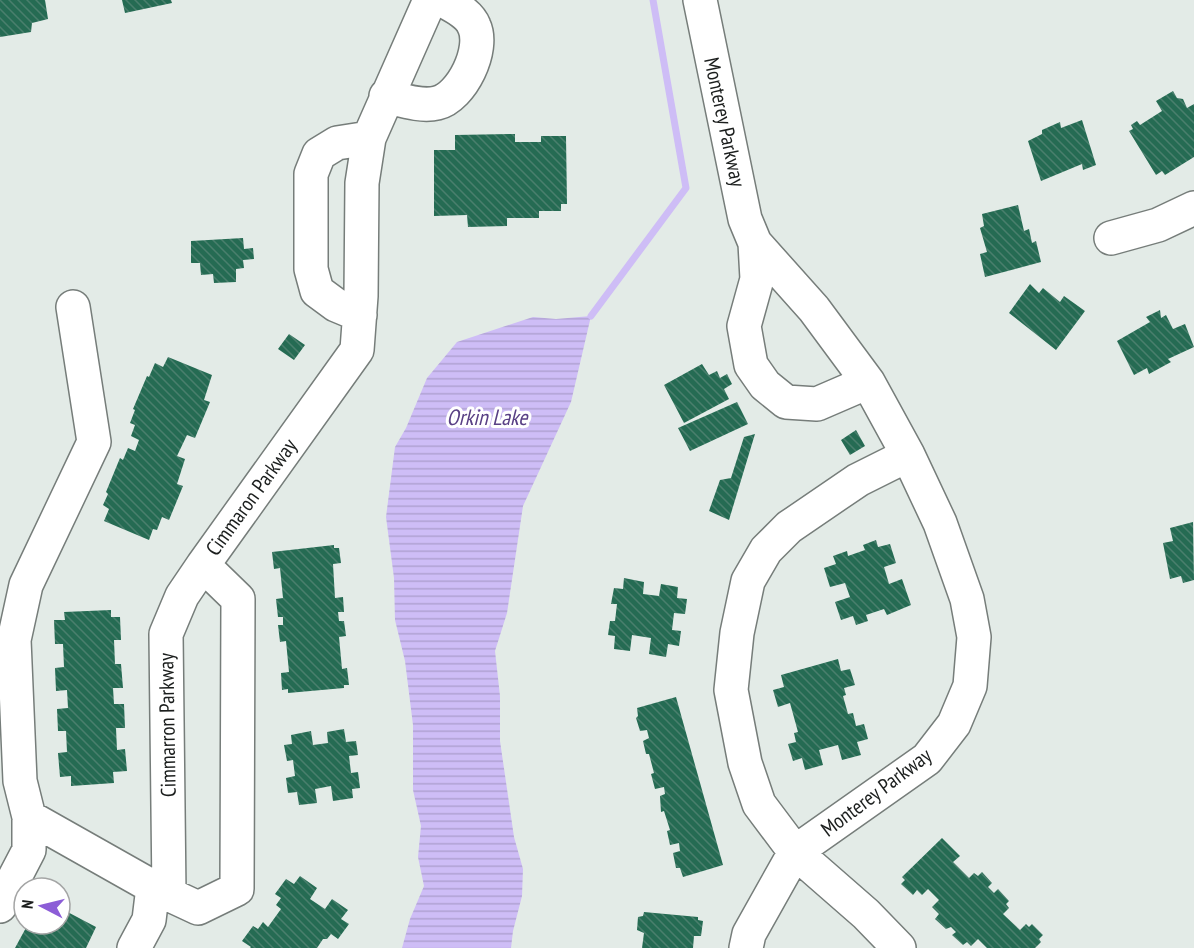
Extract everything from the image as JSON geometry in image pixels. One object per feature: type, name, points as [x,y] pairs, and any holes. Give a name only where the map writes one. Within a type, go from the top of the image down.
[{"type":"street","name":"Cimmaron Parkway","points":[[161,891],[198,908],[237,889],[238,599],[202,564],[357,350],[360,315],[362,183],[369,138],[430,0]]},
{"type":"street","points":[[386,96],[434,104],[449,98],[463,82],[473,62],[477,36],[471,21],[442,0]]},
{"type":"street","name":"Monterey Parkway","points":[[700,0],[745,219],[755,243],[814,309],[868,382],[908,455],[940,524],[967,599],[974,637],[969,686],[954,724],[927,759],[795,852],[749,934],[746,948]]},
{"type":"street","points":[[360,315],[336,305],[317,291],[311,269],[311,174],[319,154],[338,143],[369,138]]},
{"type":"street","points":[[1111,238],[1158,225],[1194,208]]},
{"type":"street","name":"Monterey Parkway","points":[[755,243],[757,279],[744,326],[751,365],[765,385],[786,402],[817,404],[868,382]]},
{"type":"street","points":[[0,906],[29,850],[29,816],[20,781],[15,640],[26,585],[94,442],[73,307]]},
{"type":"street","name":"Monterey Parkway","points":[[899,948],[866,914],[795,852],[759,804],[745,763],[731,690],[737,633],[748,581],[766,550],[789,527],[858,480],[908,455]]},
{"type":"street","name":"Cimmarron Parkway","points":[[161,891],[166,634],[182,596],[202,564]]},
{"type":"street","points":[[29,816],[161,891],[134,948]]},
{"type":"water","name":"Orkin Lake","points":[[591,316],[571,402],[523,506],[507,613],[495,651],[500,696],[500,741],[514,837],[523,869],[522,896],[511,948],[402,948],[410,919],[424,886],[418,857],[421,826],[413,790],[413,725],[405,661],[395,620],[394,578],[386,517],[395,447],[406,428],[427,378],[457,342],[533,317],[556,319]]},
{"type":"building","points":[[0,0],[45,0],[48,19],[32,23],[31,32],[0,37]]},
{"type":"building","points":[[122,0],[171,0],[172,3],[125,13]]},
{"type":"building","points":[[1173,91],[1177,98],[1183,99],[1187,108],[1194,104],[1194,157],[1165,175],[1162,171],[1156,175],[1129,131],[1133,129],[1131,125],[1137,121],[1140,125],[1162,111],[1156,101]]},
{"type":"building","points":[[1082,120],[1096,165],[1083,170],[1082,164],[1041,181],[1028,141],[1042,134],[1042,130],[1060,122],[1061,128]]},
{"type":"building","points":[[515,134],[515,142],[541,142],[541,136],[566,136],[567,204],[561,204],[561,211],[539,211],[539,218],[507,218],[507,226],[468,227],[467,215],[434,216],[434,150],[455,150],[455,135]]},
{"type":"building","points":[[1018,205],[1024,231],[1029,229],[1032,243],[1036,241],[1041,262],[985,277],[980,254],[987,252],[980,228],[984,226],[982,214]]},
{"type":"building","points":[[243,238],[244,249],[253,248],[254,259],[243,260],[244,268],[236,269],[236,282],[214,283],[213,274],[201,275],[200,263],[191,263],[191,241]]},
{"type":"building","points":[[1030,284],[1039,293],[1043,288],[1060,302],[1064,296],[1085,311],[1056,350],[1009,313]]},
{"type":"building","points":[[1160,310],[1161,318],[1166,315],[1173,329],[1185,324],[1194,347],[1168,359],[1171,362],[1149,374],[1147,368],[1134,375],[1117,341],[1150,322],[1146,317]]},
{"type":"building","points":[[289,334],[305,345],[294,360],[278,349]]},
{"type":"building","points":[[168,357],[212,375],[204,400],[210,402],[195,438],[187,435],[177,456],[185,459],[177,484],[183,486],[169,520],[162,517],[157,530],[153,529],[149,540],[104,521],[109,509],[103,505],[120,458],[123,460],[128,448],[135,451],[139,440],[131,436],[135,425],[130,423],[135,410],[133,409],[147,376],[149,377],[155,363],[163,367]]},
{"type":"building","points":[[702,364],[709,375],[717,371],[720,378],[727,374],[732,384],[724,389],[729,399],[684,423],[664,385]]},
{"type":"building","points":[[737,402],[748,424],[690,451],[678,428]]},
{"type":"building","points":[[856,430],[865,446],[850,455],[841,440]]},
{"type":"building","points":[[755,434],[729,520],[709,511],[720,480],[731,478],[744,437]]},
{"type":"building","points":[[1193,522],[1194,580],[1183,583],[1181,576],[1170,579],[1163,543],[1173,541],[1170,528]]},
{"type":"building","points":[[876,540],[878,547],[890,544],[896,563],[884,567],[889,584],[902,579],[911,605],[887,615],[884,609],[866,615],[868,621],[856,625],[853,616],[841,620],[835,602],[850,597],[845,583],[830,587],[824,568],[836,564],[833,556],[847,551],[848,556],[865,550],[863,545]]},
{"type":"building","points":[[334,545],[334,548],[339,548],[341,563],[333,564],[335,598],[343,597],[344,612],[338,612],[339,621],[344,621],[346,636],[339,637],[342,669],[347,668],[349,685],[344,685],[344,688],[288,693],[288,689],[282,690],[281,673],[289,672],[286,641],[280,642],[278,625],[283,625],[283,617],[278,617],[276,599],[283,598],[280,568],[274,569],[272,552]]},
{"type":"building","points":[[624,578],[644,582],[643,594],[659,596],[661,584],[678,587],[677,598],[687,599],[685,614],[674,613],[672,630],[681,631],[679,646],[668,644],[666,657],[649,654],[651,638],[632,635],[630,651],[614,649],[615,636],[608,635],[610,621],[615,621],[617,604],[611,604],[614,588],[623,589]]},
{"type":"building","points":[[111,610],[111,617],[120,617],[121,640],[114,640],[115,664],[121,664],[123,688],[113,688],[114,704],[124,704],[125,728],[116,728],[117,750],[125,749],[127,771],[113,772],[114,783],[71,786],[71,776],[60,777],[58,753],[67,752],[66,731],[58,731],[57,709],[68,708],[67,690],[56,691],[55,668],[64,667],[63,644],[55,644],[54,620],[65,620],[64,612]]},
{"type":"building","points":[[838,659],[841,671],[850,669],[855,685],[844,688],[846,695],[843,696],[848,714],[853,713],[856,726],[864,724],[868,739],[857,742],[861,755],[842,760],[838,745],[819,750],[823,765],[805,770],[802,758],[793,761],[788,744],[796,742],[794,733],[798,732],[790,703],[778,707],[773,690],[784,687],[781,675]]},
{"type":"building","points":[[676,697],[723,865],[683,877],[680,868],[676,868],[673,853],[680,851],[679,843],[670,845],[667,831],[670,830],[664,811],[661,812],[660,796],[665,794],[664,787],[655,789],[651,774],[654,773],[643,741],[649,738],[647,730],[640,731],[636,718],[637,708]]},
{"type":"building","points":[[344,729],[346,742],[356,741],[358,755],[349,756],[351,773],[358,772],[360,788],[352,789],[353,798],[333,801],[331,786],[315,789],[317,803],[299,805],[297,792],[288,793],[286,778],[295,776],[293,760],[287,761],[284,745],[292,744],[291,735],[311,731],[313,745],[328,743],[327,732]]},
{"type":"building","points":[[942,838],[960,856],[953,862],[969,878],[974,873],[978,876],[982,872],[992,883],[988,887],[994,893],[998,889],[1009,901],[1006,904],[1009,908],[1003,914],[1020,930],[1026,924],[1029,927],[1032,924],[1043,935],[1039,939],[1041,942],[1035,948],[987,948],[978,939],[971,946],[967,942],[963,945],[952,935],[956,932],[951,927],[946,929],[935,919],[939,914],[932,907],[939,900],[928,889],[922,895],[917,890],[913,895],[901,884],[905,880],[902,877]]},
{"type":"building","points":[[300,876],[317,888],[310,899],[325,909],[332,899],[348,910],[341,919],[349,924],[338,939],[331,934],[327,939],[323,939],[317,948],[250,948],[242,941],[253,926],[258,929],[263,922],[268,927],[281,909],[276,905],[281,898],[275,894],[286,879],[294,884]]},
{"type":"building","points":[[644,912],[698,917],[698,920],[703,921],[701,936],[694,936],[693,948],[642,948],[644,933],[637,930],[638,917],[643,916]]},
{"type":"building","points":[[72,914],[96,927],[86,948],[15,948],[22,936],[72,936]]},
{"type":"waterway","points":[[591,316],[686,188],[653,0]]}]
